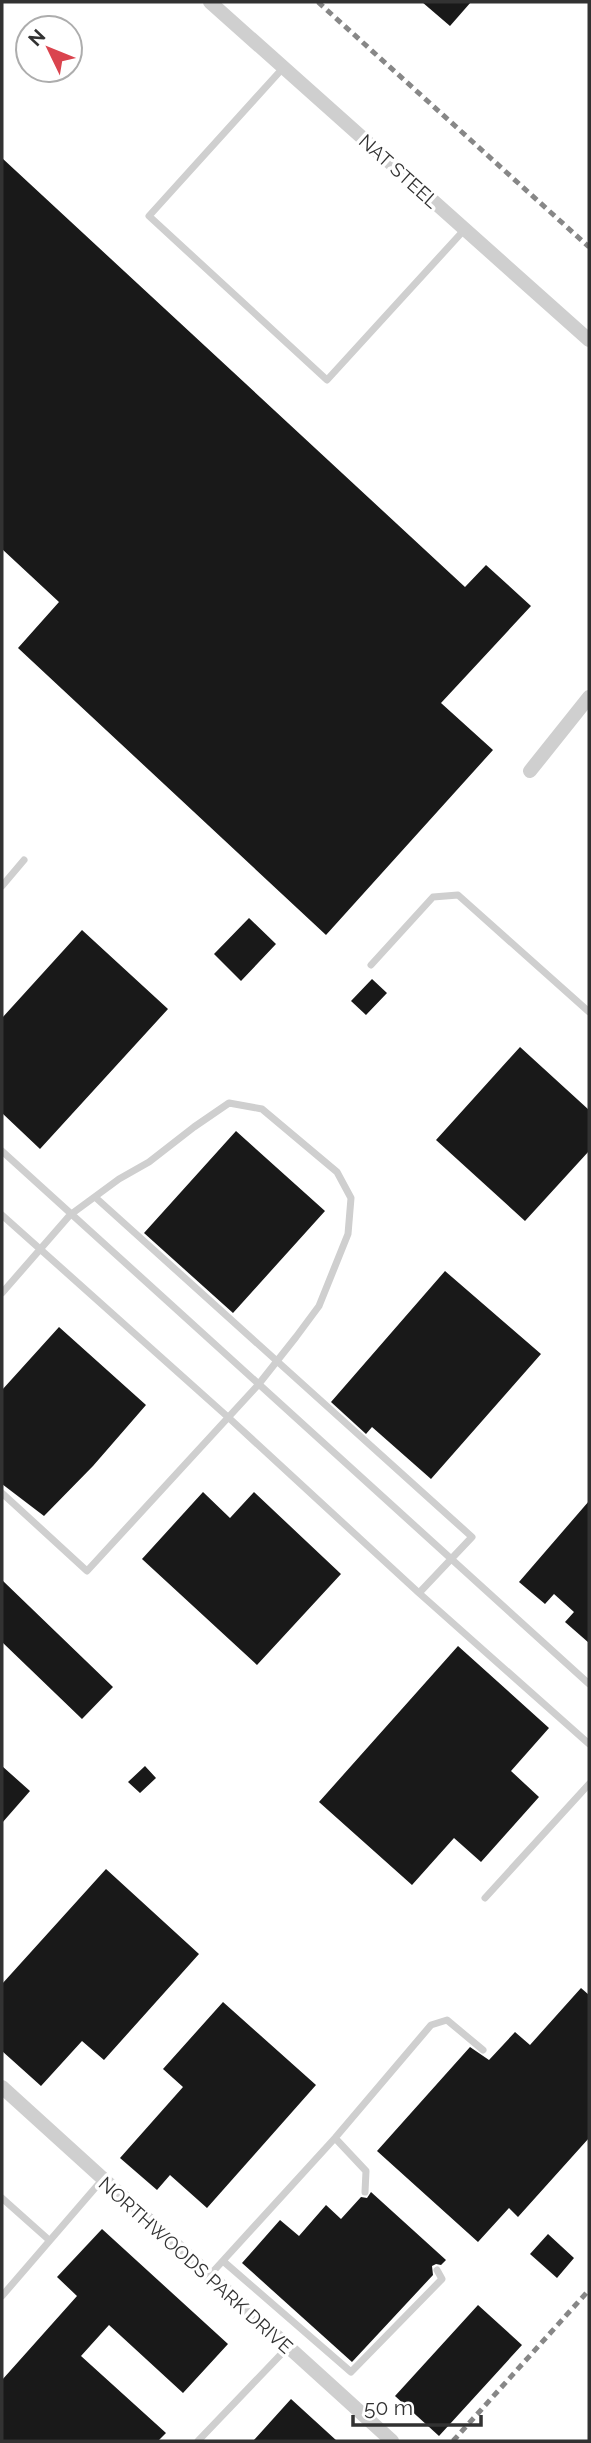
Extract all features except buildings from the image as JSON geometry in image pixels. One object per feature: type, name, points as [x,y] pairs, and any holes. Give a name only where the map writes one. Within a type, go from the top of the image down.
[{"type":"street","name":"NAT STEEL","points":[[210,2],[589,340]]},
{"type":"street","points":[[530,771],[589,697]]},
{"type":"street","name":"NORTHWOODS PARK DRIVE","points":[[2,2087],[391,2441]]},
{"type":"lane","points":[[283,67],[149,216],[327,380],[465,229]]},
{"type":"lane","points":[[2,886],[24,860]]},
{"type":"lane","points":[[371,965],[433,897],[458,895],[589,1012]]},
{"type":"lane","points":[[2,1293],[70,1215],[119,1179],[149,1162],[194,1126],[229,1103],[262,1109],[337,1172],[351,1198],[348,1234],[319,1306],[258,1385],[87,1571],[2,1493]]},
{"type":"lane","points":[[2,1151],[589,1684]]},
{"type":"lane","points":[[95,1197],[472,1537],[419,1593]]},
{"type":"lane","points":[[2,1215],[589,1744]]},
{"type":"lane","points":[[485,1898],[589,1784]]},
{"type":"lane","points":[[209,2276],[335,2137],[431,2025],[447,2020],[483,2050]]},
{"type":"lane","points":[[335,2137],[366,2171],[365,2192]]},
{"type":"lane","points":[[2,2296],[103,2180]]},
{"type":"lane","points":[[2,2198],[49,2240]]},
{"type":"lane","points":[[223,2261],[351,2372],[442,2278],[437,2270]]},
{"type":"lane","points":[[198,2441],[288,2347]]},
{"type":"railway","points":[[318,2],[589,247]]},
{"type":"railway","points":[[453,2441],[589,2290]]}]
